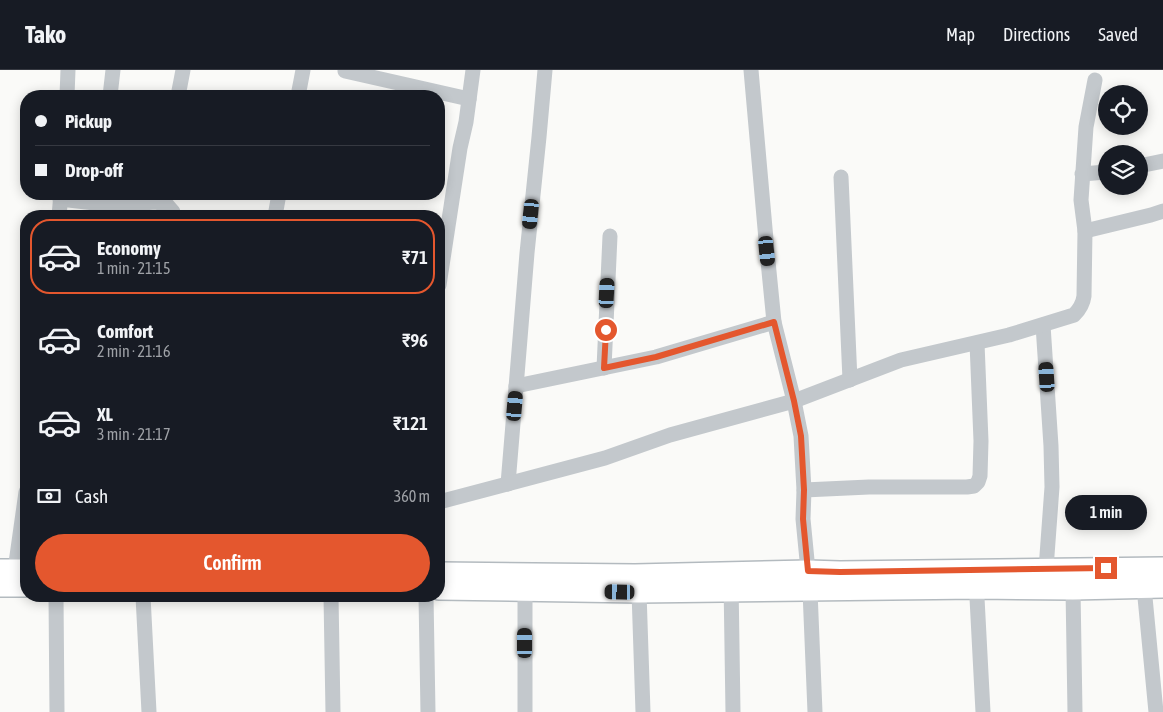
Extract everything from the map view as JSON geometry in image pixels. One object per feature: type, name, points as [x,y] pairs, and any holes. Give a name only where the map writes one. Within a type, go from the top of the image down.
[{"type":"main road","points":[[976,579],[1046,569],[1163,568]]},
{"type":"main road","points":[[0,586],[17,574]]},
{"type":"main road","points":[[445,574],[525,583],[639,592],[731,583],[976,579],[1073,589],[1154,587]]},
{"type":"main road","points":[[445,589],[635,575],[731,583]]},
{"type":"street","points":[[67,90],[68,70]]},
{"type":"street","points":[[111,90],[113,70]]},
{"type":"street","points":[[179,90],[183,70]]},
{"type":"street","points":[[299,90],[303,70]]},
{"type":"street","points":[[445,226],[466,122],[473,70]]},
{"type":"street","points":[[508,484],[526,253],[545,70]]},
{"type":"street","points":[[751,70],[774,322],[801,436],[804,490],[803,519],[809,581],[815,712]]},
{"type":"street","points":[[345,71],[432,90]]},
{"type":"street","points":[[445,500],[606,458],[670,435],[794,401],[901,360],[1009,335],[1074,315],[1080,310],[1084,296],[1084,231],[1080,200],[1086,127],[1095,80]]},
{"type":"street","points":[[445,93],[469,98]]},
{"type":"street","points":[[1148,164],[1163,162]]},
{"type":"street","points":[[1082,174],[1098,173]]},
{"type":"street","points":[[841,177],[850,380]]},
{"type":"street","points":[[84,200],[112,205],[144,200]]},
{"type":"street","points":[[160,200],[171,210]]},
{"type":"street","points":[[1084,231],[1163,211]]},
{"type":"street","points":[[604,368],[610,236]]},
{"type":"street","points":[[516,386],[656,357],[774,322]]},
{"type":"street","points":[[1043,325],[1052,487],[1046,569]]},
{"type":"street","points":[[804,490],[974,486],[980,476],[981,442],[976,343]]},
{"type":"street","points":[[17,574],[20,547]]},
{"type":"street","points":[[976,579],[983,712]]},
{"type":"street","points":[[525,583],[525,712]]},
{"type":"street","points":[[731,583],[733,712]]},
{"type":"street","points":[[1154,587],[1156,712]]},
{"type":"street","points":[[1073,589],[1075,712]]},
{"type":"street","points":[[639,592],[643,712]]},
{"type":"street","points":[[56,602],[58,712]]},
{"type":"street","points":[[143,602],[149,712]]},
{"type":"street","points":[[331,602],[333,712]]},
{"type":"street","points":[[426,602],[428,712]]},
{"type":"route","points":[[606,330],[604,368],[656,357],[774,322],[801,436],[804,490],[803,519],[808,571],[1106,568]]}]
